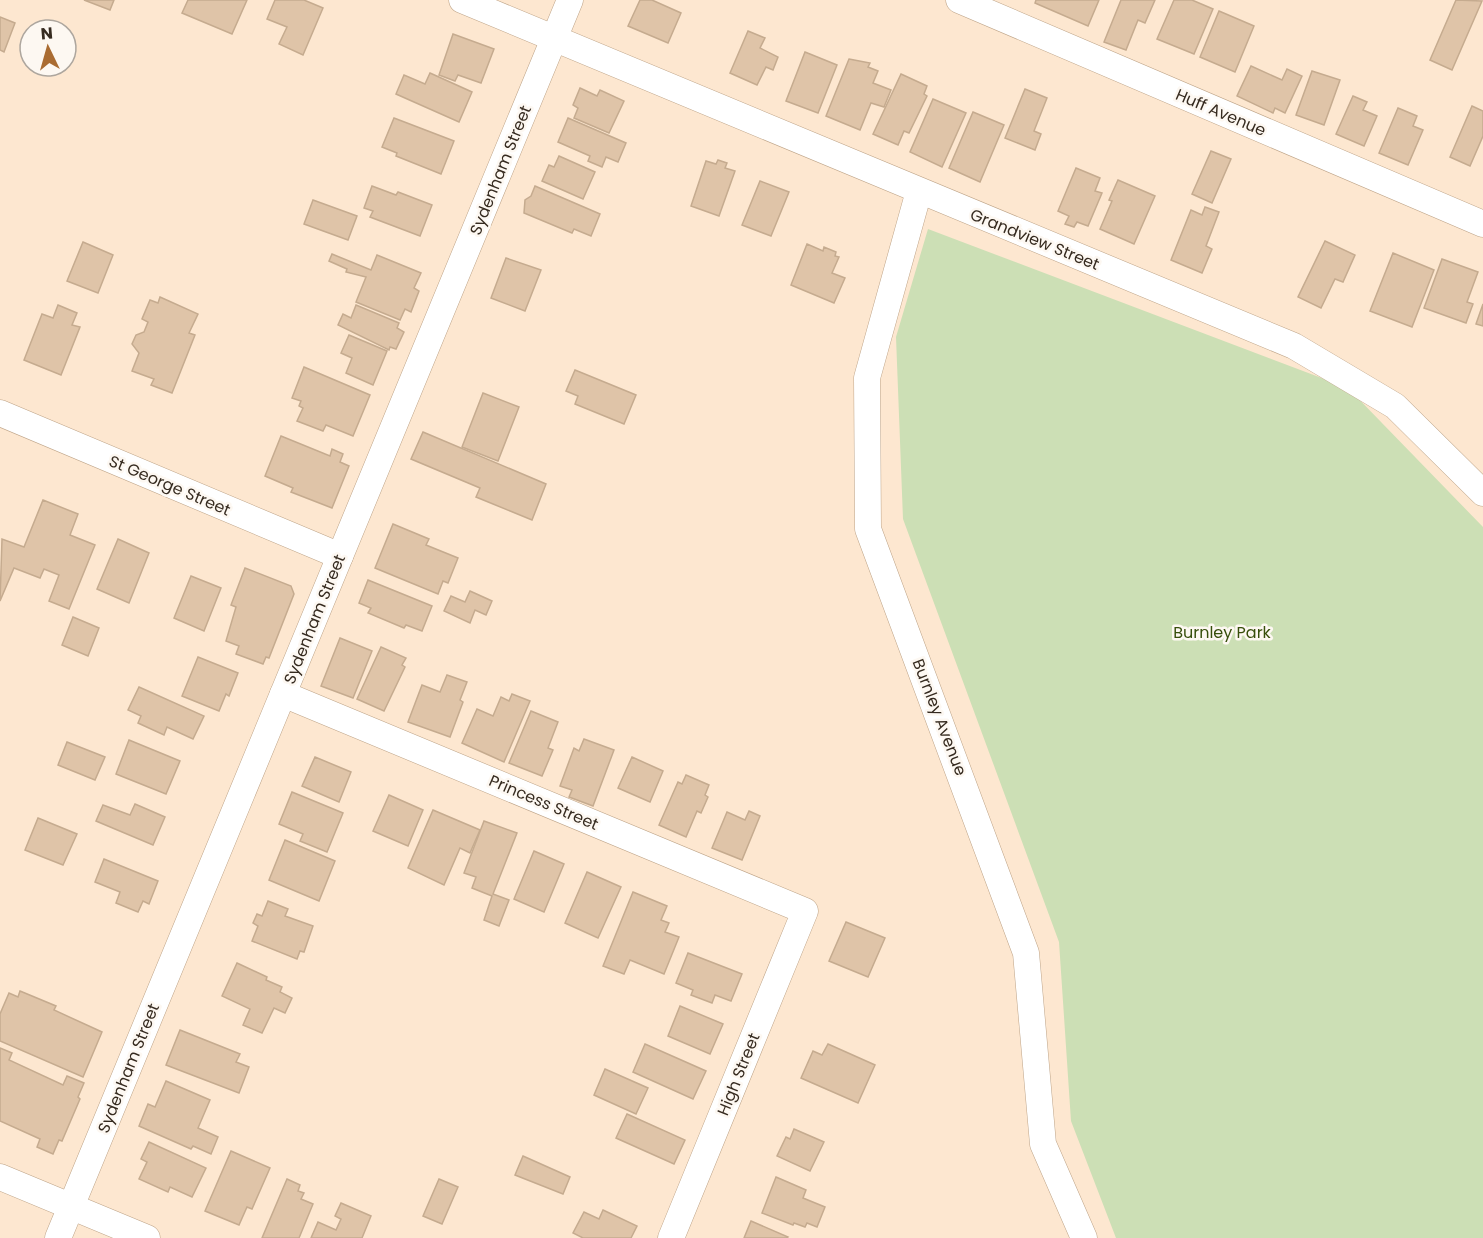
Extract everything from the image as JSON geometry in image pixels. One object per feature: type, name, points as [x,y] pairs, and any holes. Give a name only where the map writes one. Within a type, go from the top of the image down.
[{"type":"street","name":"Grandview Street","points":[[462,0],[1294,346],[1395,406],[1483,493]]},
{"type":"street","name":"Sydenham Street","points":[[58,1238],[570,0]]},
{"type":"street","name":"Huff Avenue","points":[[959,0],[1483,224]]},
{"type":"street","name":"Burnley Avenue","points":[[919,191],[867,378],[868,529],[1026,953],[1043,1144],[1084,1238]]},
{"type":"street","name":"St George Street","points":[[0,413],[340,556]]},
{"type":"street","name":"Princess Street","points":[[283,694],[805,911]]},
{"type":"street","name":"High Street","points":[[671,1238],[805,911]]},
{"type":"street","points":[[0,1177],[147,1238]]},
{"type":"green space","name":"Burnley Park","points":[[928,229],[1348,388],[1483,527],[1483,1238],[1116,1238],[1071,1121],[1059,942],[903,519],[896,337]]},
{"type":"building","points":[[84,0],[114,0],[110,10]]},
{"type":"building","points":[[188,0],[247,0],[232,34],[182,13]]},
{"type":"building","points":[[275,0],[304,0],[323,8],[303,55],[279,44],[287,27],[267,19]]},
{"type":"building","points":[[640,0],[652,0],[681,13],[668,43],[628,26]]},
{"type":"building","points":[[1036,0],[1099,0],[1088,26],[1035,3]]},
{"type":"building","points":[[1121,0],[1155,0],[1145,23],[1138,20],[1126,50],[1104,42]]},
{"type":"building","points":[[1174,0],[1192,0],[1213,9],[1194,54],[1157,39]]},
{"type":"building","points":[[1456,0],[1482,1],[1452,70],[1430,60]]},
{"type":"building","points":[[1219,11],[1254,26],[1235,72],[1200,57]]},
{"type":"building","points":[[0,17],[15,23],[4,52],[0,50]]},
{"type":"building","points":[[748,31],[765,38],[760,48],[778,57],[773,70],[766,67],[757,85],[730,73]]},
{"type":"building","points":[[453,34],[494,49],[481,83],[458,75],[455,81],[439,75]]},
{"type":"building","points":[[805,52],[837,65],[818,113],[786,101]]},
{"type":"building","points":[[849,59],[870,63],[868,67],[878,71],[873,83],[891,90],[884,107],[871,103],[860,130],[826,116]]},
{"type":"building","points":[[1251,66],[1282,80],[1287,69],[1302,76],[1285,113],[1275,108],[1273,113],[1237,96]]},
{"type":"building","points":[[1312,71],[1340,80],[1324,125],[1296,115]]},
{"type":"building","points":[[430,73],[472,92],[459,122],[396,94],[404,75],[425,84]]},
{"type":"building","points":[[901,74],[927,86],[924,94],[927,96],[909,133],[904,131],[898,145],[873,134]]},
{"type":"building","points":[[580,88],[597,96],[600,90],[624,101],[609,133],[574,118],[578,108],[573,105]]},
{"type":"building","points":[[1025,89],[1047,98],[1034,131],[1041,134],[1035,150],[1005,138]]},
{"type":"building","points":[[1353,96],[1367,102],[1363,110],[1377,116],[1364,146],[1336,134]]},
{"type":"building","points":[[933,99],[966,113],[942,167],[910,152]]},
{"type":"building","points":[[1472,106],[1483,111],[1483,136],[1470,166],[1450,157]]},
{"type":"building","points":[[1398,108],[1417,116],[1413,126],[1423,130],[1408,165],[1379,153]]},
{"type":"building","points":[[973,112],[1004,125],[980,182],[949,168]]},
{"type":"building","points":[[394,118],[454,141],[441,174],[396,156],[397,153],[382,147]]},
{"type":"building","points":[[568,118],[626,143],[618,162],[606,157],[602,167],[588,161],[590,156],[558,142]]},
{"type":"building","points":[[1211,151],[1231,159],[1212,203],[1192,194]]},
{"type":"building","points":[[559,156],[595,172],[583,199],[542,181],[549,165],[554,167]]},
{"type":"building","points":[[718,160],[727,163],[725,168],[735,171],[719,216],[691,206],[706,161],[716,164]]},
{"type":"building","points":[[1076,168],[1100,178],[1095,191],[1102,193],[1088,226],[1077,222],[1074,227],[1065,224],[1069,216],[1058,211]]},
{"type":"building","points":[[1118,180],[1155,196],[1134,244],[1100,229]]},
{"type":"building","points":[[760,181],[789,192],[771,236],[742,225]]},
{"type":"building","points":[[372,186],[396,195],[398,192],[432,205],[420,236],[370,217],[373,211],[364,208]]},
{"type":"building","points":[[535,186],[600,214],[591,236],[574,229],[572,233],[524,213],[525,200],[531,196]]},
{"type":"building","points":[[313,200],[357,216],[348,240],[304,224]]},
{"type":"building","points":[[1205,207],[1219,212],[1206,246],[1212,249],[1202,273],[1171,260],[1191,210],[1202,215]]},
{"type":"building","points":[[1325,241],[1355,255],[1343,282],[1335,279],[1321,308],[1298,297]]},
{"type":"building","points":[[83,242],[113,255],[98,293],[67,281]]},
{"type":"building","points":[[807,244],[823,251],[824,247],[836,252],[835,256],[839,257],[832,273],[845,278],[834,303],[791,285]]},
{"type":"building","points":[[1393,253],[1434,270],[1412,327],[1370,311]]},
{"type":"building","points":[[332,254],[371,270],[377,255],[421,273],[414,288],[419,291],[411,312],[405,309],[400,320],[356,302],[366,277],[346,272],[347,269],[329,261]]},
{"type":"building","points":[[506,258],[541,270],[525,311],[491,298]]},
{"type":"building","points":[[1442,259],[1478,272],[1467,302],[1473,304],[1466,323],[1424,308]]},
{"type":"building","points":[[160,297],[198,314],[189,333],[195,335],[172,393],[151,385],[154,379],[132,371],[139,353],[132,344],[136,335],[144,332],[148,322],[142,319],[150,300],[158,303]]},
{"type":"building","points":[[1483,304],[1483,326],[1476,324]]},
{"type":"building","points":[[58,305],[77,313],[72,325],[80,327],[61,375],[24,360],[42,314],[53,318]]},
{"type":"building","points":[[356,305],[399,323],[397,328],[404,332],[396,349],[390,347],[389,350],[338,325],[343,314],[351,318]]},
{"type":"building","points":[[349,335],[387,351],[373,385],[346,373],[352,358],[341,353]]},
{"type":"building","points":[[304,367],[370,395],[353,436],[326,425],[323,431],[297,421],[303,408],[299,406],[301,401],[292,398]]},
{"type":"building","points":[[575,370],[636,395],[624,424],[575,404],[578,396],[566,391]]},
{"type":"building","points":[[483,393],[519,407],[498,461],[462,447]]},
{"type":"building","points":[[423,432],[546,484],[532,520],[476,497],[480,488],[411,459]]},
{"type":"building","points":[[281,436],[330,456],[332,449],[343,454],[340,462],[349,466],[332,508],[291,492],[293,488],[265,476]]},
{"type":"building","points":[[43,500],[78,514],[70,535],[95,545],[69,609],[49,601],[59,575],[44,569],[40,578],[14,568],[0,601],[2,539],[24,547]]},
{"type":"building","points":[[393,524],[429,539],[426,545],[458,558],[448,583],[443,581],[438,594],[375,568]]},
{"type":"building","points":[[118,539],[149,553],[129,603],[97,589]]},
{"type":"building","points":[[245,568],[291,586],[294,594],[269,658],[266,657],[263,664],[236,654],[239,646],[226,641],[236,607],[231,605]]},
{"type":"building","points":[[191,576],[221,588],[204,631],[174,618]]},
{"type":"building","points":[[368,580],[432,606],[422,631],[406,625],[404,628],[368,613],[371,608],[359,603]]},
{"type":"building","points":[[470,591],[492,601],[486,615],[475,610],[470,623],[444,611],[451,596],[465,602]]},
{"type":"building","points":[[73,617],[99,628],[88,656],[62,645]]},
{"type":"building","points":[[340,638],[372,651],[353,698],[321,686]]},
{"type":"building","points":[[381,647],[406,658],[402,665],[405,667],[384,711],[357,699]]},
{"type":"building","points":[[198,657],[238,673],[229,696],[226,694],[219,711],[182,696]]},
{"type":"building","points":[[447,675],[467,682],[460,700],[463,702],[450,737],[408,722],[422,685],[440,692]]},
{"type":"building","points":[[139,687],[204,716],[193,739],[167,727],[164,735],[138,723],[141,716],[128,710]]},
{"type":"building","points":[[512,694],[530,701],[504,762],[462,743],[477,709],[493,716],[501,697],[509,701]]},
{"type":"building","points":[[531,711],[558,722],[548,748],[553,750],[542,776],[509,763]]},
{"type":"building","points":[[584,739],[614,750],[593,806],[569,797],[572,790],[560,786],[574,748],[579,751]]},
{"type":"building","points":[[129,740],[180,761],[166,794],[116,774]]},
{"type":"building","points":[[67,742],[105,757],[95,780],[58,765]]},
{"type":"building","points":[[315,757],[351,772],[339,802],[302,786]]},
{"type":"building","points":[[632,757],[663,771],[650,802],[618,788]]},
{"type":"building","points":[[686,775],[709,785],[705,795],[708,797],[701,813],[697,811],[686,837],[659,825],[678,782],[682,784]]},
{"type":"building","points":[[292,792],[343,813],[327,852],[300,841],[303,834],[279,824]]},
{"type":"building","points":[[389,795],[423,810],[408,846],[373,831]]},
{"type":"building","points":[[135,804],[165,817],[153,845],[96,821],[103,805],[130,815]]},
{"type":"building","points":[[433,810],[480,830],[470,853],[460,848],[444,885],[408,868]]},
{"type":"building","points":[[749,811],[760,816],[742,860],[712,848],[727,812],[745,820]]},
{"type":"building","points":[[38,818],[77,834],[63,865],[25,850]]},
{"type":"building","points":[[484,821],[517,833],[493,894],[509,900],[499,926],[484,920],[492,896],[472,888],[476,877],[464,873]]},
{"type":"building","points":[[285,840],[335,861],[319,901],[269,880]]},
{"type":"building","points":[[534,851],[564,864],[544,912],[514,899]]},
{"type":"building","points":[[104,859],[158,881],[149,904],[143,901],[138,912],[116,903],[120,892],[95,882]]},
{"type":"building","points":[[587,872],[621,887],[598,938],[565,923]]},
{"type":"building","points":[[633,892],[667,906],[661,920],[669,923],[665,932],[679,937],[664,974],[630,960],[624,974],[603,966]]},
{"type":"building","points":[[268,901],[288,909],[285,916],[313,926],[304,952],[300,951],[297,959],[252,941],[258,926],[253,923],[257,914],[262,916]]},
{"type":"building","points":[[846,922],[885,938],[868,977],[829,961]]},
{"type":"building","points":[[688,953],[742,974],[731,1001],[715,995],[712,1003],[691,995],[693,990],[676,983]]},
{"type":"building","points":[[237,963],[267,977],[266,980],[282,987],[280,992],[292,998],[285,1013],[274,1008],[262,1033],[243,1025],[250,1009],[222,996]]},
{"type":"building","points":[[20,991],[56,1006],[54,1010],[102,1032],[83,1077],[0,1041],[0,1014],[9,993],[18,997]]},
{"type":"building","points":[[680,1006],[723,1024],[710,1054],[668,1036]]},
{"type":"building","points":[[180,1030],[240,1054],[236,1062],[249,1067],[239,1093],[166,1065]]},
{"type":"building","points":[[645,1044],[706,1071],[693,1099],[633,1072]]},
{"type":"building","points":[[828,1044],[875,1065],[858,1103],[801,1078],[813,1051],[822,1055]]},
{"type":"building","points":[[0,1048],[12,1053],[9,1060],[63,1085],[67,1076],[84,1083],[78,1097],[80,1099],[62,1141],[59,1140],[53,1154],[37,1147],[40,1139],[0,1121]]},
{"type":"building","points":[[605,1069],[648,1088],[636,1114],[594,1095]]},
{"type":"building","points":[[166,1081],[210,1100],[198,1128],[218,1137],[211,1154],[193,1146],[191,1149],[139,1126],[148,1104],[155,1107]]},
{"type":"building","points":[[627,1114],[685,1140],[674,1164],[616,1138]]},
{"type":"building","points":[[794,1129],[824,1142],[810,1171],[777,1156],[786,1137],[790,1139]]},
{"type":"building","points":[[149,1142],[206,1168],[192,1197],[170,1187],[168,1192],[139,1179],[147,1162],[141,1159]]},
{"type":"building","points":[[231,1151],[270,1168],[252,1209],[247,1207],[239,1225],[205,1211]]},
{"type":"building","points":[[523,1156],[570,1177],[563,1194],[515,1175]]},
{"type":"building","points":[[776,1177],[806,1190],[803,1198],[825,1207],[817,1227],[807,1223],[805,1227],[794,1223],[793,1225],[762,1213]]},
{"type":"building","points":[[287,1179],[300,1185],[298,1191],[304,1193],[301,1199],[313,1204],[299,1238],[262,1238]]},
{"type":"building","points":[[439,1179],[458,1187],[442,1224],[423,1216]]},
{"type":"building","points":[[341,1203],[371,1216],[362,1238],[311,1238],[318,1222],[336,1230],[341,1219],[335,1216]]},
{"type":"building","points":[[603,1210],[637,1226],[631,1238],[583,1238],[573,1233],[584,1212],[599,1219]]},
{"type":"building","points":[[751,1221],[788,1237],[744,1238]]}]
